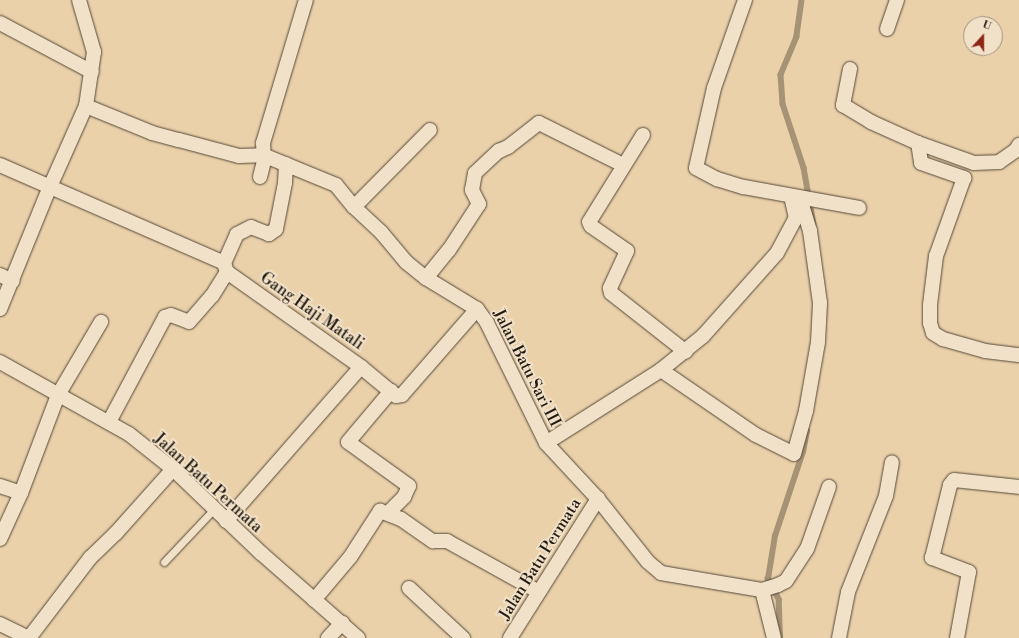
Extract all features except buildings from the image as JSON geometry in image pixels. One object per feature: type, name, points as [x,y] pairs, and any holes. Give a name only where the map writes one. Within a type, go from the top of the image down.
[{"type":"street","points":[[0,309],[13,281],[49,188],[86,106],[94,52],[79,0]]},
{"type":"street","points":[[260,177],[264,158],[263,143],[306,0]]},
{"type":"street","points":[[745,0],[714,88],[696,168],[717,179],[794,198],[817,199],[860,208]]},
{"type":"street","points":[[887,29],[897,0]]},
{"type":"street","points":[[0,23],[92,72]]},
{"type":"street","points":[[850,69],[843,105],[871,122],[918,144],[974,163],[999,162],[1016,150],[1019,145]]},
{"type":"street","name":"Jalan Batu Sari III","points":[[86,106],[152,133],[239,156],[264,158],[286,172],[336,185],[354,207],[381,232],[406,262],[426,278],[477,309],[487,323],[546,442],[598,499],[648,562],[661,573],[770,588]]},
{"type":"street","points":[[426,278],[449,250],[479,204],[472,190],[474,173],[498,151],[508,147],[539,123],[623,165]]},
{"type":"street","points":[[354,207],[430,130]]},
{"type":"street","points":[[643,135],[589,222],[591,226],[627,251],[610,291],[686,352]]},
{"type":"street","points":[[918,144],[921,163],[964,178],[936,256],[930,305],[930,323],[933,333],[943,339],[985,351],[1019,355]]},
{"type":"street","name":"Gang Haji Matali","points":[[0,165],[226,267],[361,367],[226,521]]},
{"type":"street","points":[[110,422],[165,318],[171,315],[189,322],[212,296],[226,267],[236,234],[251,228],[269,234],[273,233],[286,172]]},
{"type":"street","points":[[546,442],[661,370],[686,352],[777,253],[796,218],[794,198]]},
{"type":"street","points":[[661,370],[756,435],[794,454],[806,411],[818,342],[820,303],[810,231],[802,204],[794,198]]},
{"type":"street","points":[[0,275],[13,281]]},
{"type":"street","points":[[361,367],[396,396],[402,395],[477,309]]},
{"type":"street","points":[[0,539],[21,493],[58,395],[101,322]]},
{"type":"street","name":"Jalan Batu Permata","points":[[0,362],[110,422],[173,469],[226,521],[358,638]]},
{"type":"street","points":[[388,513],[404,497],[410,486],[348,442],[391,391]]},
{"type":"street","points":[[839,638],[848,592],[886,496],[892,463]]},
{"type":"street","points":[[0,624],[29,638],[90,558],[116,533],[173,469]]},
{"type":"street","points":[[957,638],[969,572],[932,558],[954,480],[1019,487]]},
{"type":"street","points":[[0,486],[21,493]]},
{"type":"street","points":[[774,638],[770,588],[786,581],[807,549],[829,487]]},
{"type":"street","name":"Jalan Batu Permata","points":[[510,638],[598,499]]},
{"type":"street","points":[[314,600],[352,556],[376,514],[380,511],[388,513],[433,542],[447,541],[539,592]]},
{"type":"street","points":[[408,588],[463,638]]},
{"type":"street","points":[[328,638],[342,623]]},
{"type":"lane","points":[[164,562],[214,509]]},
{"type":"waterway","points":[[802,0],[797,37],[781,75],[783,104],[804,168],[814,224]]},
{"type":"waterway","points":[[780,638],[779,600],[768,579],[775,536],[803,452],[807,431]]}]
